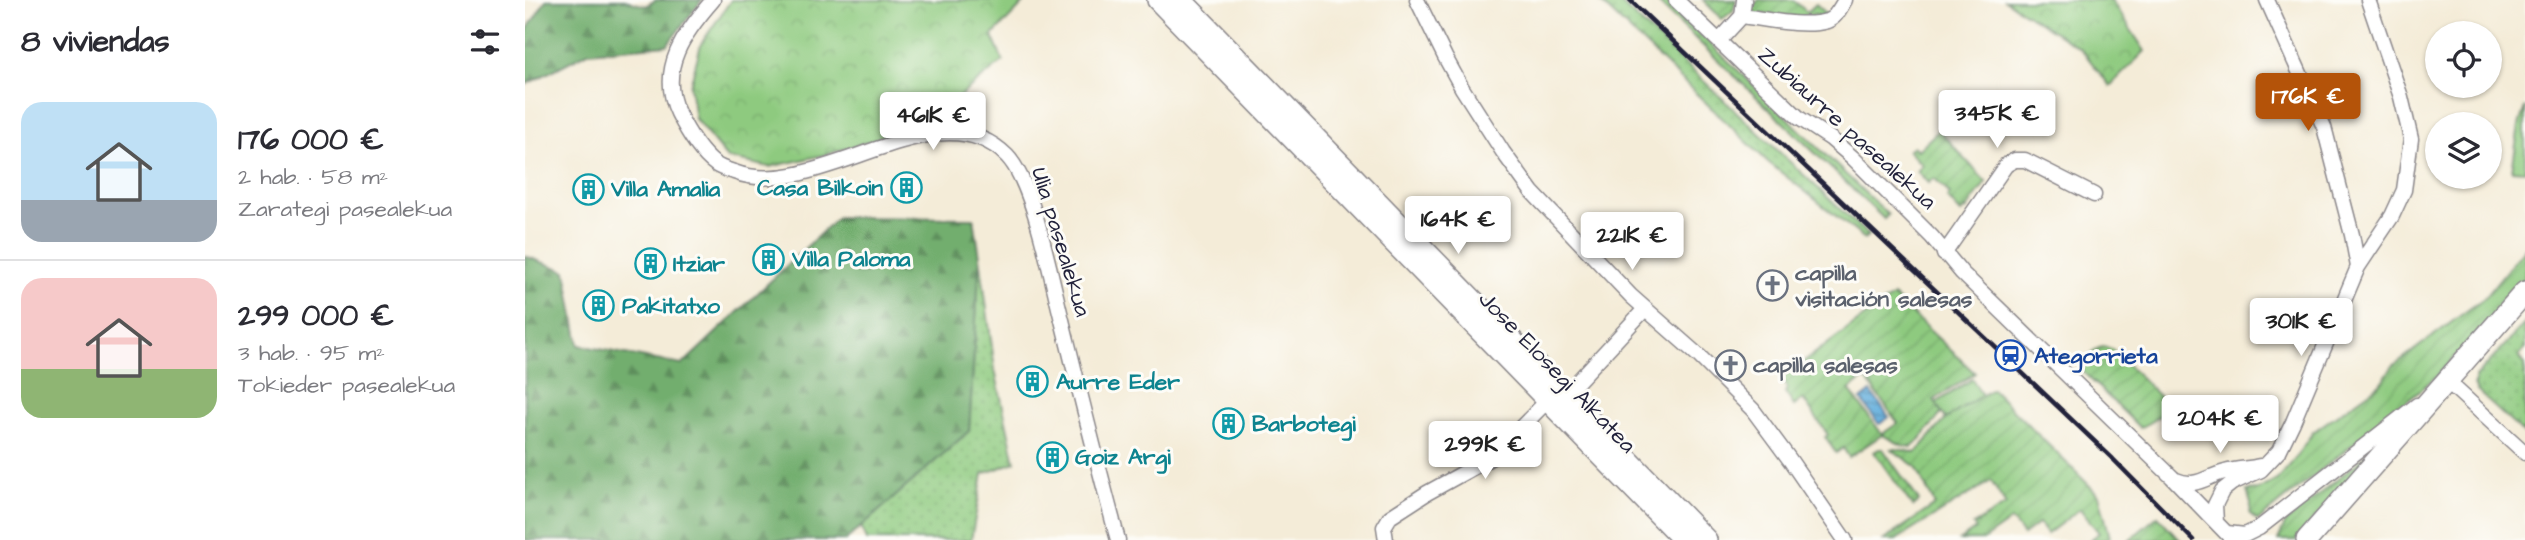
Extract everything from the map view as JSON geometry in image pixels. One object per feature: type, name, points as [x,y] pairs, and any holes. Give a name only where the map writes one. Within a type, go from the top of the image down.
[{"type":"main road","name":"Jose Elosegi Alkatea","points":[[1158,0],[1556,397],[1684,540]]},
{"type":"main road","points":[[1181,0],[1556,397],[1706,540]]},
{"type":"main road","points":[[2307,540],[2525,292]]},
{"type":"street","name":"Ulia pasealekua","points":[[713,0],[696,19],[675,53],[671,83],[677,110],[699,148],[716,165],[741,175],[766,178],[795,176],[910,138],[957,132],[984,141],[1006,154],[1021,175],[1041,237],[1118,540]]},
{"type":"street","points":[[1417,0],[1445,57],[1483,122],[1518,173],[1555,219],[1645,309],[1699,356],[1753,410],[1845,540]]},
{"type":"street","name":"Zubiaurre pasealekua","points":[[1676,0],[1799,118],[1845,151],[1932,237],[1944,254],[2227,533]]},
{"type":"street","points":[[1719,41],[1742,16],[1744,0]]},
{"type":"street","points":[[1742,16],[1781,21],[1826,21],[1837,13],[1845,0]]},
{"type":"street","points":[[2267,0],[2325,127],[2358,267]]},
{"type":"street","points":[[2368,0],[2401,97],[2411,139],[2404,190],[2392,216],[2358,267],[2279,451],[2267,464],[2222,491],[2215,505],[2227,533],[2245,535],[2252,532],[2447,381],[2525,453]]},
{"type":"street","points":[[1944,254],[2006,165],[2015,160],[2025,160],[2094,195]]},
{"type":"street","points":[[1386,540],[1384,527],[1390,517],[1492,457],[1645,309]]},
{"type":"street","points":[[2172,477],[2183,483],[2198,483],[2228,471],[2267,464]]},
{"type":"street","points":[[2263,540],[2270,520]]},
{"type":"green space","points":[[546,0],[625,0],[645,6],[656,0],[702,0],[667,45],[588,52],[525,85],[525,33]]},
{"type":"green space","points":[[731,0],[1027,0],[992,36],[1003,61],[926,124],[824,155],[769,167],[727,158],[695,119],[690,86],[701,44]]},
{"type":"green space","points":[[1598,0],[1617,0],[1868,235],[1865,239],[1768,162]]},
{"type":"green space","points":[[1655,0],[1665,0],[1888,215],[1884,219]]},
{"type":"green space","points":[[1703,0],[1736,0],[1733,11],[1722,19]]},
{"type":"green space","points":[[1759,0],[1793,0],[1807,12],[1816,4],[1828,15],[1805,18],[1751,13],[1752,7]]},
{"type":"green space","points":[[2005,0],[2111,0],[2145,51],[2110,86],[2081,49]]},
{"type":"green space","points":[[2525,107],[2525,171],[2512,170],[2519,125]]},
{"type":"green space","points":[[1939,130],[1986,182],[1961,213],[1947,198],[1950,194],[1934,178],[1928,183],[1917,171],[1922,165],[1908,150],[1913,146],[1918,150]]},
{"type":"green space","points":[[838,217],[974,218],[980,257],[969,431],[846,540],[525,540],[525,256],[566,271],[579,345],[682,365]]},
{"type":"green space","points":[[2525,248],[2525,279],[2437,376],[2258,521],[2250,515],[2251,504],[2247,491],[2258,490],[2277,480],[2313,432],[2380,384],[2393,366],[2484,298]]},
{"type":"green space","points":[[980,257],[995,370],[1015,462],[983,474],[971,540],[867,540],[861,527],[969,431]]},
{"type":"green space","points":[[1893,296],[1975,373],[1934,400],[1942,413],[1912,447],[1882,435],[1849,457],[1843,448],[1836,453],[1825,437],[1828,435],[1803,399],[1794,406],[1785,392],[1788,388],[1781,378]],"holes":[[[1865,378],[1898,423],[1882,434],[1849,390]]]},
{"type":"green space","points":[[2525,323],[2525,348],[2518,357],[2525,364],[2525,435],[2477,391],[2474,384],[2476,377]]},
{"type":"green space","points":[[2103,346],[2112,349],[2172,409],[2140,428],[2079,368],[2095,350]]},
{"type":"green space","points":[[1972,379],[1982,395],[1946,419],[1936,403]]},
{"type":"green space","points":[[1992,389],[2099,495],[2110,537],[2106,540],[2090,540],[2099,533],[2080,509],[2047,534],[2039,523],[2023,535],[2011,520],[1983,540],[1960,540],[1976,529],[1973,525],[2006,505],[1991,481],[1896,540],[1884,540],[1935,505],[1916,467],[1891,449],[1917,452],[1946,419]]},
{"type":"green space","points":[[2380,444],[2296,540],[2278,540],[2286,522]]},
{"type":"green space","points":[[1883,449],[1919,501],[1913,507],[1874,452]]},
{"type":"green space","points":[[2158,516],[2180,540],[2129,540]]},
{"type":"water","points":[[1871,392],[1889,417],[1879,424],[1861,400]]},
{"type":"railway","points":[[1630,0],[2113,459],[2193,540]]},
{"type":"place","name":"Casa Bilkoin","points":[[906,188]]},
{"type":"place","name":"Villa Amalia","points":[[588,189]]},
{"type":"place","name":"Villa Paloma","points":[[769,259]]},
{"type":"place","name":"Itziar","points":[[650,264]]},
{"type":"place","name":"capilla visitación salesas","points":[[1772,286]]},
{"type":"place","name":"Pakitatxo","points":[[599,306]]},
{"type":"place","name":"Ategorrieta","points":[[2011,356]]},
{"type":"place","name":"capilla salesas","points":[[1730,365]]},
{"type":"place","name":"Aurre Eder","points":[[1033,382]]},
{"type":"place","name":"Barbotegi","points":[[1229,424]]},
{"type":"place","name":"Goiz Argi","points":[[1052,457]]}]
